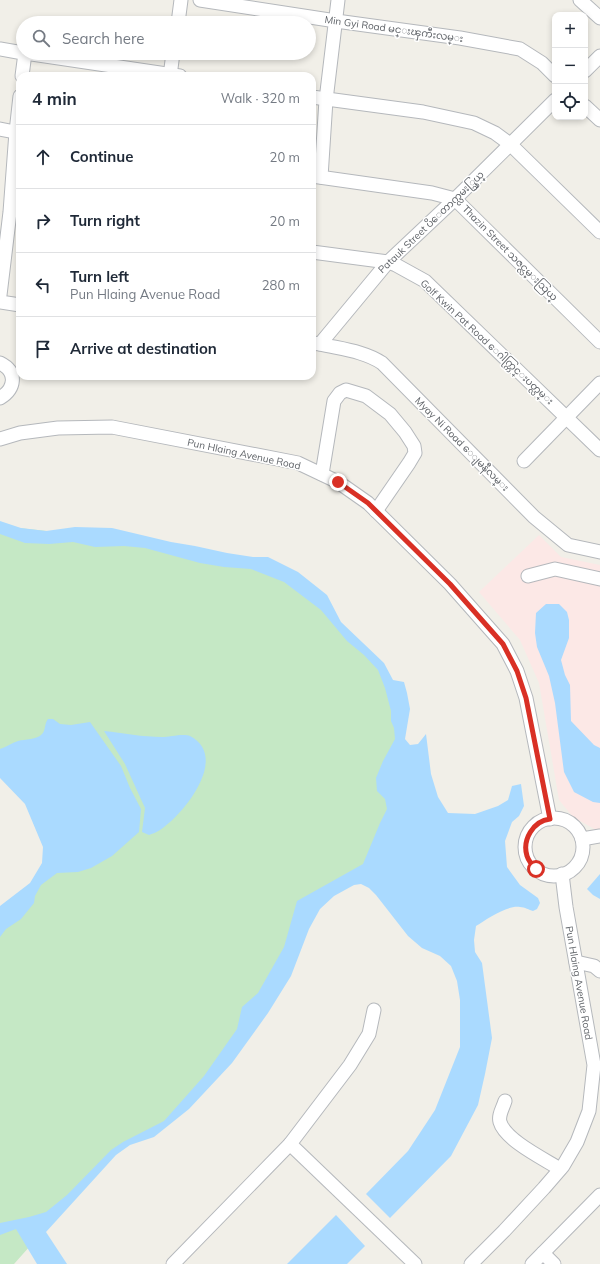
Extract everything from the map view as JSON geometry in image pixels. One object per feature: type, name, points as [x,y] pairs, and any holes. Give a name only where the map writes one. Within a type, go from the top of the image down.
[{"type":"street","points":[[179,16],[181,0]]},
{"type":"street","name":"Min Gyi Road မင္းၾကီးလမ္း","points":[[200,0],[304,16]]},
{"type":"street","points":[[317,177],[338,0]]},
{"type":"street","points":[[580,0],[600,18]]},
{"type":"street","name":"Min Gyi Road မင္းၾကီးလမ္း","points":[[316,18],[460,38],[520,49],[542,63],[552,73]]},
{"type":"street","points":[[0,49],[16,52]]},
{"type":"street","points":[[588,68],[600,56]]},
{"type":"street","points":[[22,72],[23,60]]},
{"type":"street","points":[[70,60],[148,72]]},
{"type":"street","points":[[174,60],[174,72]]},
{"type":"street","points":[[316,98],[423,112],[474,123],[496,133],[510,144],[600,232]]},
{"type":"street","name":"Patauk Street ပိေတာက္လမး္သြယ္","points":[[316,344],[388,262],[455,200],[552,103]]},
{"type":"street","points":[[588,109],[600,120]]},
{"type":"street","points":[[0,130],[16,132]]},
{"type":"street","points":[[0,295],[5,211],[16,144]]},
{"type":"street","name":"Thazin Street သဇင္လမ္းသြယ္","points":[[317,177],[432,193],[455,200],[600,342]]},
{"type":"street","name":"Golf Kwin Pat Road ေဂါက္ကြင္းပတ္လမ္း","points":[[316,253],[388,262],[425,281],[600,450]]},
{"type":"street","points":[[0,302],[16,304]]},
{"type":"street","name":"Myay Ni Road ေျမနီလမ္း","points":[[316,344],[374,357],[382,363],[534,517],[568,545],[600,552]]},
{"type":"street","points":[[0,363],[8,368],[12,378],[12,383],[8,392],[0,398]]},
{"type":"street","points":[[524,461],[600,383]]},
{"type":"street","points":[[322,474],[334,401],[340,393],[346,390],[366,396],[390,414],[414,446],[415,453],[376,511]]},
{"type":"street","name":"Pun Hlaing Avenue Road","points":[[0,439],[20,433],[58,428],[112,427],[298,463],[338,482],[368,503],[450,584],[503,644],[517,671],[526,698],[550,819]]},
{"type":"street","points":[[528,576],[555,569],[600,578]]},
{"type":"street","points":[[546,819],[562,819],[571,823],[578,830],[583,843],[582,855],[578,864],[569,872],[557,876],[547,875],[536,869],[529,862],[525,846],[530,831],[546,819]]},
{"type":"street","points":[[583,843],[600,836]]},
{"type":"street","points":[[583,843],[600,844]]},
{"type":"street","name":"Pun Hlaing Avenue Road","points":[[471,1264],[504,1231],[560,1169],[577,1142],[589,1111],[594,1065],[566,907],[562,874]]},
{"type":"street","points":[[576,962],[594,966],[600,971]]},
{"type":"street","points":[[173,1264],[290,1144],[350,1065],[369,1034],[374,1010]]},
{"type":"street","points":[[505,1101],[500,1115],[500,1122],[511,1138],[560,1169]]},
{"type":"street","points":[[290,1144],[415,1264]]},
{"type":"street","points":[[532,1264],[600,1195]]},
{"type":"street","points":[[543,1253],[554,1264]]},
{"type":"shaded area","points":[[539,535],[561,557],[600,565],[600,831],[573,817],[559,800],[539,683],[520,640],[479,592]]},
{"type":"green space","points":[[0,526],[113,538],[262,565],[315,595],[379,664],[425,819],[309,907],[261,1009],[185,1106],[154,1131],[113,1153],[14,1264],[0,1264],[0,926],[63,849],[0,762]]},
{"type":"water","points":[[0,521],[21,528],[46,531],[75,527],[112,528],[227,553],[253,557],[268,557],[298,572],[327,595],[341,622],[384,663],[393,680],[404,682],[410,709],[405,739],[410,745],[418,744],[426,734],[431,774],[438,797],[448,813],[475,814],[498,806],[508,800],[512,786],[521,784],[524,806],[519,816],[512,822],[505,841],[507,867],[520,885],[538,898],[540,903],[537,909],[533,911],[522,907],[503,910],[476,926],[474,940],[475,952],[482,963],[492,1038],[478,1105],[451,1156],[390,1218],[366,1194],[408,1151],[435,1110],[460,1047],[460,1000],[457,981],[451,966],[440,956],[422,948],[408,936],[376,895],[369,888],[361,884],[354,885],[334,896],[320,909],[309,929],[291,976],[268,1013],[232,1063],[189,1109],[154,1137],[130,1145],[116,1155],[46,1232],[67,1264],[37,1264],[16,1229],[0,1235],[0,1223],[46,1212],[67,1195],[111,1150],[123,1142],[164,1121],[204,1076],[237,1029],[242,1007],[258,993],[284,947],[297,901],[363,864],[387,809],[385,799],[377,791],[376,778],[395,739],[394,728],[391,721],[391,711],[385,688],[378,670],[364,655],[347,641],[321,610],[284,582],[251,569],[200,563],[145,548],[124,546],[95,547],[73,542],[49,544],[25,543],[0,534]]},
{"type":"water","points":[[546,604],[559,604],[567,612],[569,620],[569,638],[561,660],[565,675],[570,685],[571,721],[594,745],[600,748],[600,803],[593,802],[574,792],[564,772],[555,703],[549,676],[537,647],[535,633],[536,613]]},
{"type":"water","points":[[48,719],[53,719],[60,724],[71,725],[90,722],[121,766],[141,809],[139,832],[112,856],[91,868],[78,872],[57,873],[41,885],[35,896],[34,903],[21,919],[6,929],[0,937],[0,906],[30,883],[42,863],[43,847],[25,804],[0,778],[0,749],[18,741],[40,736],[45,729]]},
{"type":"water","points":[[104,731],[155,737],[187,735],[201,745],[206,757],[204,771],[199,785],[191,799],[180,812],[160,830],[149,835],[142,832],[145,808],[125,764]]},
{"type":"water","points":[[600,874],[600,899],[587,889]]},
{"type":"water","points":[[336,1215],[365,1246],[347,1264],[287,1264]]},
{"type":"route","points":[[338,482],[368,503],[450,584],[503,644],[517,671],[526,698],[550,819],[546,819],[534,827],[530,831],[526,840],[525,846],[529,862],[536,869]]}]
